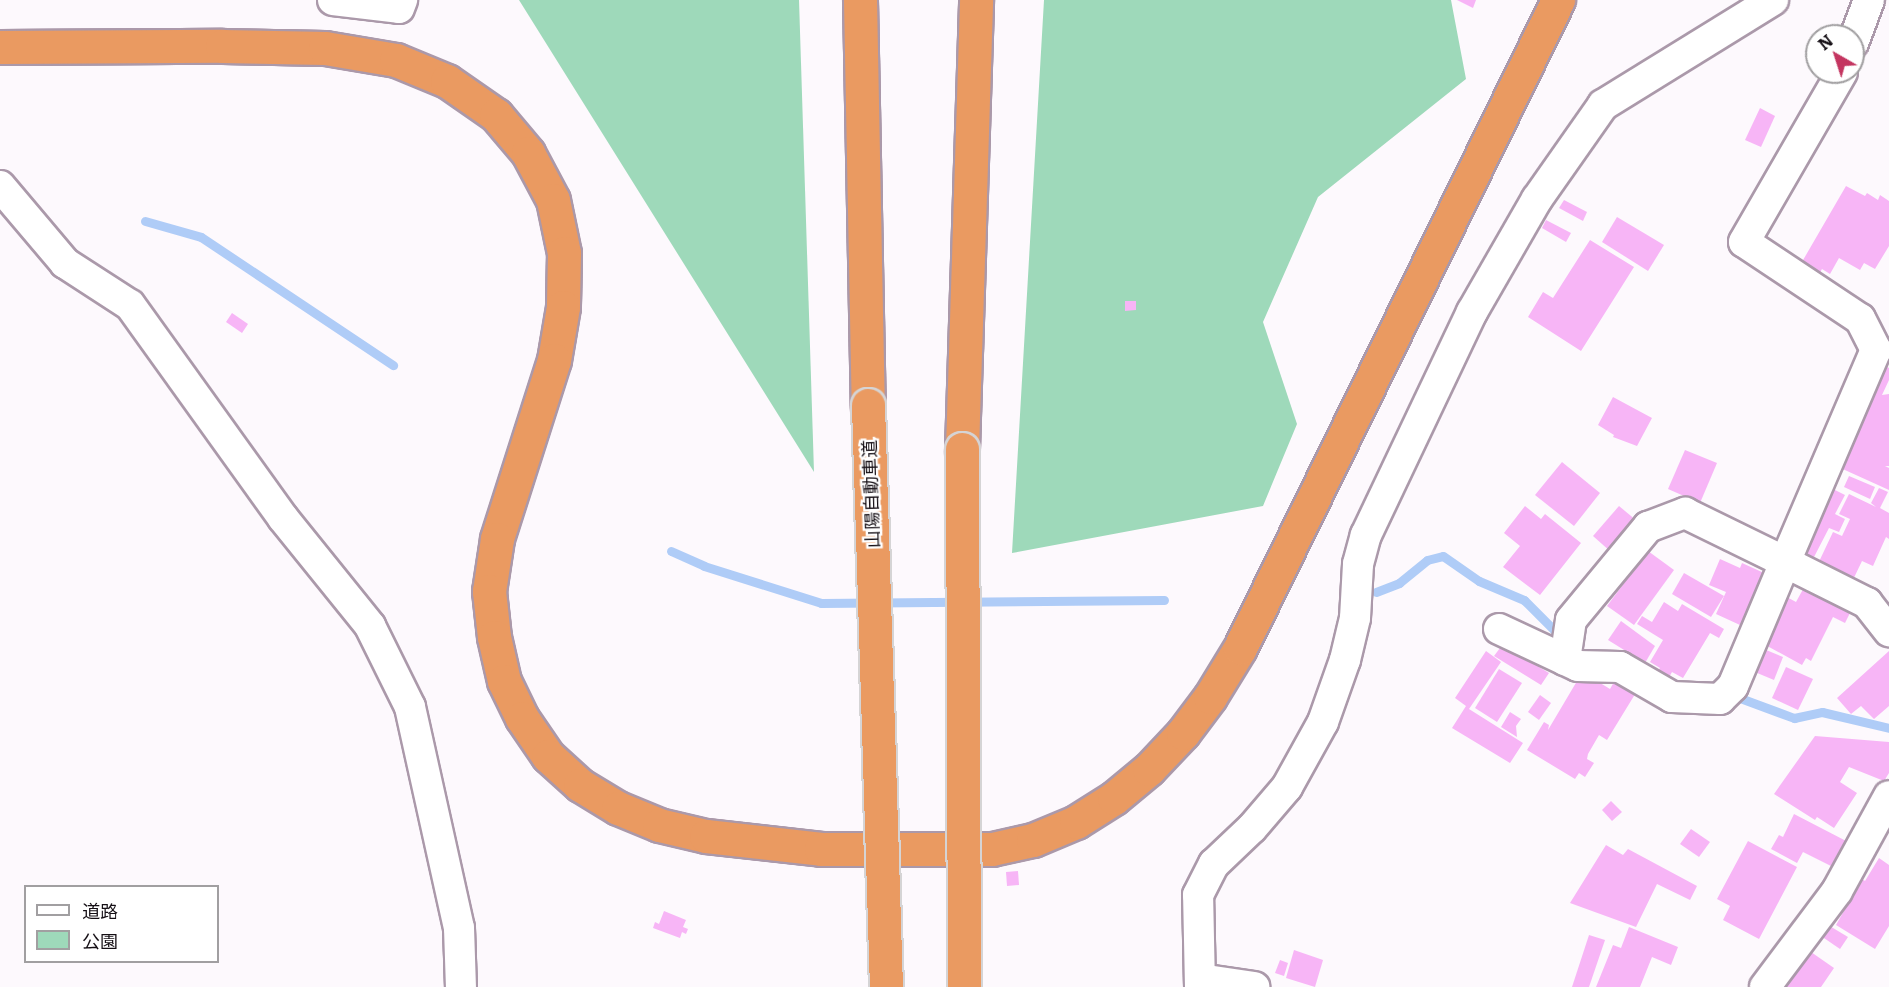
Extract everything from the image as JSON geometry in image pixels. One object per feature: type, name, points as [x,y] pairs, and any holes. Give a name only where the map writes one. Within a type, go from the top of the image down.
[{"type":"highway","name":"山陽自動車道","points":[[860,0],[868,405],[886,987]]},
{"type":"highway","points":[[964,987],[962,449],[976,0]]},
{"type":"highway","points":[[0,47],[325,48],[396,60],[447,81],[496,115],[528,153],[554,200],[564,253],[563,307],[554,360],[498,539],[489,591],[494,637],[504,681],[522,718],[548,756],[580,784],[618,808],[659,825],[706,836],[821,849],[993,849],[1033,840],[1065,826],[1114,798],[1149,769],[1183,733],[1210,697],[1250,627],[1558,0]]},
{"type":"street","points":[[333,0],[399,8],[402,0]]},
{"type":"street","points":[[1254,987],[1200,983],[1198,895],[1214,864],[1252,828],[1287,787],[1323,722],[1345,660],[1355,618],[1358,564],[1366,535],[1472,312],[1537,199],[1603,105],[1773,0]]},
{"type":"street","points":[[1860,24],[1869,0]]},
{"type":"street","points":[[1500,629],[1578,666],[1620,667],[1672,697],[1720,699],[1733,686],[1876,350],[1860,319],[1744,242],[1835,84]]},
{"type":"street","points":[[0,186],[65,262],[130,305],[283,518],[370,627],[410,707],[459,928],[461,987]]},
{"type":"street","points":[[1565,660],[1571,620],[1648,527],[1685,513],[1867,603],[1889,631]]},
{"type":"street","points":[[1765,987],[1837,891],[1889,796]]},
{"type":"green space","points":[[519,0],[799,0],[814,472]]},
{"type":"green space","points":[[1044,0],[1451,0],[1466,79],[1318,197],[1263,322],[1297,424],[1263,506],[1012,553]]},
{"type":"building","points":[[1457,0],[1476,0],[1473,8]]},
{"type":"building","points":[[1760,108],[1775,116],[1761,147],[1745,140]]},
{"type":"building","points":[[1846,186],[1865,196],[1867,193],[1878,200],[1880,195],[1889,201],[1889,246],[1875,269],[1864,263],[1860,270],[1839,258],[1830,274],[1822,269],[1817,278],[1799,267]]},
{"type":"building","points":[[1564,200],[1587,212],[1583,221],[1559,208]]},
{"type":"building","points":[[1617,217],[1664,245],[1648,271],[1602,242]]},
{"type":"building","points":[[1546,220],[1571,233],[1566,242],[1542,228]]},
{"type":"building","points":[[1590,240],[1634,267],[1581,351],[1528,317],[1543,292],[1553,298]]},
{"type":"building","points":[[1125,301],[1136,301],[1136,310],[1125,311]]},
{"type":"building","points":[[232,313],[248,324],[242,333],[226,322]]},
{"type":"building","points":[[1883,365],[1889,368],[1889,380],[1882,395],[1889,394],[1889,466],[1885,466],[1889,468],[1889,490],[1836,466]]},
{"type":"building","points":[[1613,397],[1652,418],[1637,446],[1613,437],[1614,435],[1598,425]]},
{"type":"building","points":[[1685,450],[1717,463],[1700,503],[1668,489]]},
{"type":"building","points":[[1562,462],[1600,493],[1574,526],[1535,495]]},
{"type":"building","points":[[1849,476],[1875,487],[1870,499],[1844,487]]},
{"type":"building","points":[[1827,486],[1845,495],[1835,514],[1845,519],[1839,532],[1829,528],[1813,559],[1795,550]]},
{"type":"building","points":[[1879,488],[1888,492],[1880,508],[1889,513],[1889,539],[1886,537],[1873,566],[1862,561],[1851,584],[1816,568],[1833,532],[1842,536],[1850,519],[1839,514],[1849,494],[1876,507],[1871,503]]},
{"type":"building","points":[[1525,506],[1541,519],[1545,514],[1581,543],[1540,595],[1503,567],[1520,546],[1504,533]]},
{"type":"building","points":[[1619,506],[1637,521],[1611,552],[1593,536]]},
{"type":"building","points":[[1648,551],[1674,570],[1634,625],[1607,606]]},
{"type":"building","points":[[1720,559],[1740,568],[1742,563],[1764,573],[1756,590],[1761,592],[1746,624],[1742,621],[1740,625],[1716,614],[1726,592],[1709,585]]},
{"type":"building","points":[[1684,573],[1724,596],[1711,617],[1672,594]]},
{"type":"building","points":[[1807,582],[1853,607],[1845,623],[1833,617],[1811,661],[1806,658],[1802,665],[1760,642],[1785,596],[1796,602]]},
{"type":"building","points":[[1664,602],[1678,611],[1682,604],[1724,629],[1719,638],[1710,633],[1683,678],[1672,672],[1668,679],[1657,672],[1660,668],[1650,662],[1663,640],[1637,624],[1642,616],[1652,622]]},
{"type":"building","points":[[1621,621],[1655,646],[1645,663],[1608,640]]},
{"type":"building","points":[[1506,640],[1541,664],[1539,667],[1549,673],[1541,685],[1494,656]]},
{"type":"building","points":[[1759,647],[1783,657],[1774,680],[1750,670]]},
{"type":"building","points":[[1486,651],[1501,662],[1469,709],[1523,743],[1510,763],[1452,728],[1466,706],[1455,698]]},
{"type":"building","points":[[1889,651],[1889,706],[1874,719],[1861,706],[1851,714],[1837,698]]},
{"type":"building","points":[[1786,667],[1813,679],[1798,710],[1772,698]]},
{"type":"building","points":[[1499,669],[1522,683],[1497,722],[1475,708]]},
{"type":"building","points":[[1580,676],[1590,682],[1592,678],[1610,689],[1614,682],[1621,686],[1623,683],[1637,691],[1607,740],[1599,735],[1588,754],[1587,759],[1594,763],[1585,777],[1579,773],[1575,779],[1527,750],[1544,722],[1549,725],[1548,730]]},
{"type":"building","points":[[1540,695],[1551,703],[1539,720],[1528,712]]},
{"type":"building","points":[[1510,712],[1521,719],[1516,726],[1517,737],[1501,727]]},
{"type":"building","points":[[1815,736],[1889,742],[1889,773],[1884,781],[1849,767],[1840,782],[1857,793],[1834,828],[1817,817],[1815,820],[1774,794]]},
{"type":"building","points":[[1611,801],[1622,812],[1612,821],[1602,810]]},
{"type":"building","points":[[1794,814],[1850,843],[1837,869],[1803,852],[1797,863],[1771,849],[1779,835],[1783,837]]},
{"type":"building","points":[[1691,829],[1710,842],[1699,857],[1680,844]]},
{"type":"building","points":[[1748,841],[1797,867],[1759,939],[1723,920],[1730,906],[1717,899]]},
{"type":"building","points":[[1606,845],[1623,855],[1628,849],[1697,886],[1690,900],[1657,884],[1636,927],[1570,903]]},
{"type":"building","points":[[1879,858],[1889,865],[1889,926],[1875,949],[1836,925],[1845,909],[1840,905],[1858,876],[1865,881]]},
{"type":"building","points":[[1018,871],[1019,885],[1007,886],[1006,872]]},
{"type":"building","points":[[664,911],[686,920],[683,927],[688,929],[686,934],[682,932],[680,938],[653,928],[655,922],[659,924]]},
{"type":"building","points":[[1828,925],[1848,937],[1840,949],[1821,936]]},
{"type":"building","points":[[1629,927],[1678,947],[1671,965],[1652,957],[1640,987],[1596,987],[1613,945],[1621,948]]},
{"type":"building","points":[[1589,935],[1605,940],[1589,987],[1572,987]]},
{"type":"building","points":[[1294,950],[1323,960],[1315,987],[1286,978]]},
{"type":"building","points":[[1811,952],[1834,968],[1821,987],[1783,987],[1791,974],[1794,977]]},
{"type":"building","points":[[1280,960],[1288,963],[1284,976],[1275,973]]},
{"type":"waterway","points":[[145,221],[201,237],[393,365]]},
{"type":"waterway","points":[[671,551],[704,566],[821,603],[1164,600]]},
{"type":"waterway","points":[[1376,592],[1399,583],[1427,560],[1443,556],[1479,581],[1524,600],[1555,631]]},
{"type":"waterway","points":[[1740,698],[1794,718],[1822,712],[1889,728]]}]
